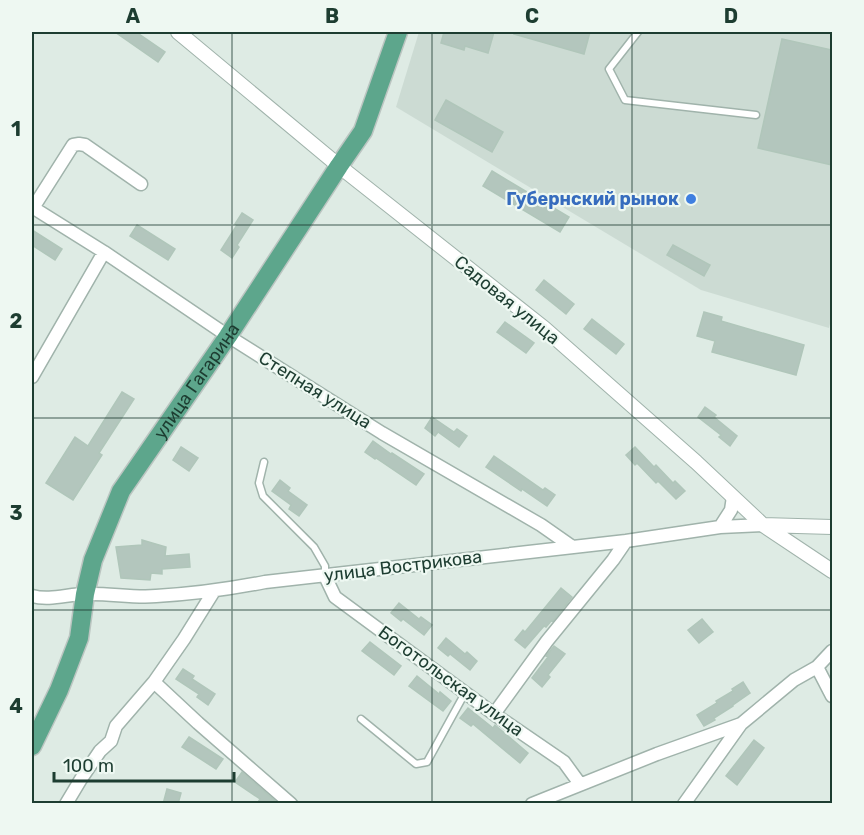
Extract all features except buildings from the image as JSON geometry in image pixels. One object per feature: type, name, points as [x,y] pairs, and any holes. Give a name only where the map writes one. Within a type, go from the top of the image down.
[{"type":"main road","name":"улица Гагарина","points":[[32,746],[59,690],[79,638],[85,594],[93,560],[121,491],[228,336],[363,131],[398,32]]},
{"type":"street","name":"Садовая улица","points":[[178,32],[339,166],[544,328],[696,462],[763,525],[832,572]]},
{"type":"street","name":"Степная улица","points":[[141,184],[85,145],[74,145],[32,207],[104,252],[228,336],[382,433],[541,525],[571,546]]},
{"type":"street","points":[[32,377],[104,252]]},
{"type":"street","points":[[720,527],[731,510],[733,497]]},
{"type":"street","points":[[763,525],[832,527]]},
{"type":"street","name":"улица Вострикова","points":[[32,596],[54,598],[85,594],[153,597],[626,541],[720,527],[763,525]]},
{"type":"street","points":[[494,714],[547,641],[626,541]]},
{"type":"street","name":"Боготольская улица","points":[[325,576],[335,597],[494,714],[564,762],[579,784]]},
{"type":"street","points":[[66,804],[100,751],[111,741],[116,726],[154,682],[214,591]]},
{"type":"street","points":[[684,804],[741,724],[794,680],[817,667],[832,651]]},
{"type":"street","points":[[817,667],[832,696]]},
{"type":"street","points":[[154,682],[291,804]]},
{"type":"street","points":[[532,804],[657,754],[741,724]]},
{"type":"lane","points":[[638,32],[609,69],[625,100],[756,115]]},
{"type":"lane","points":[[264,462],[259,483],[263,496],[314,548],[325,566],[325,576]]},
{"type":"lane","points":[[361,719],[416,764],[427,762],[465,693]]},
{"type":"shaded area","name":"Губернский рынок","points":[[419,32],[832,32],[832,315],[829,328],[701,290],[396,107]]},
{"type":"place","name":"Губернский рынок","points":[[691,199]]}]
